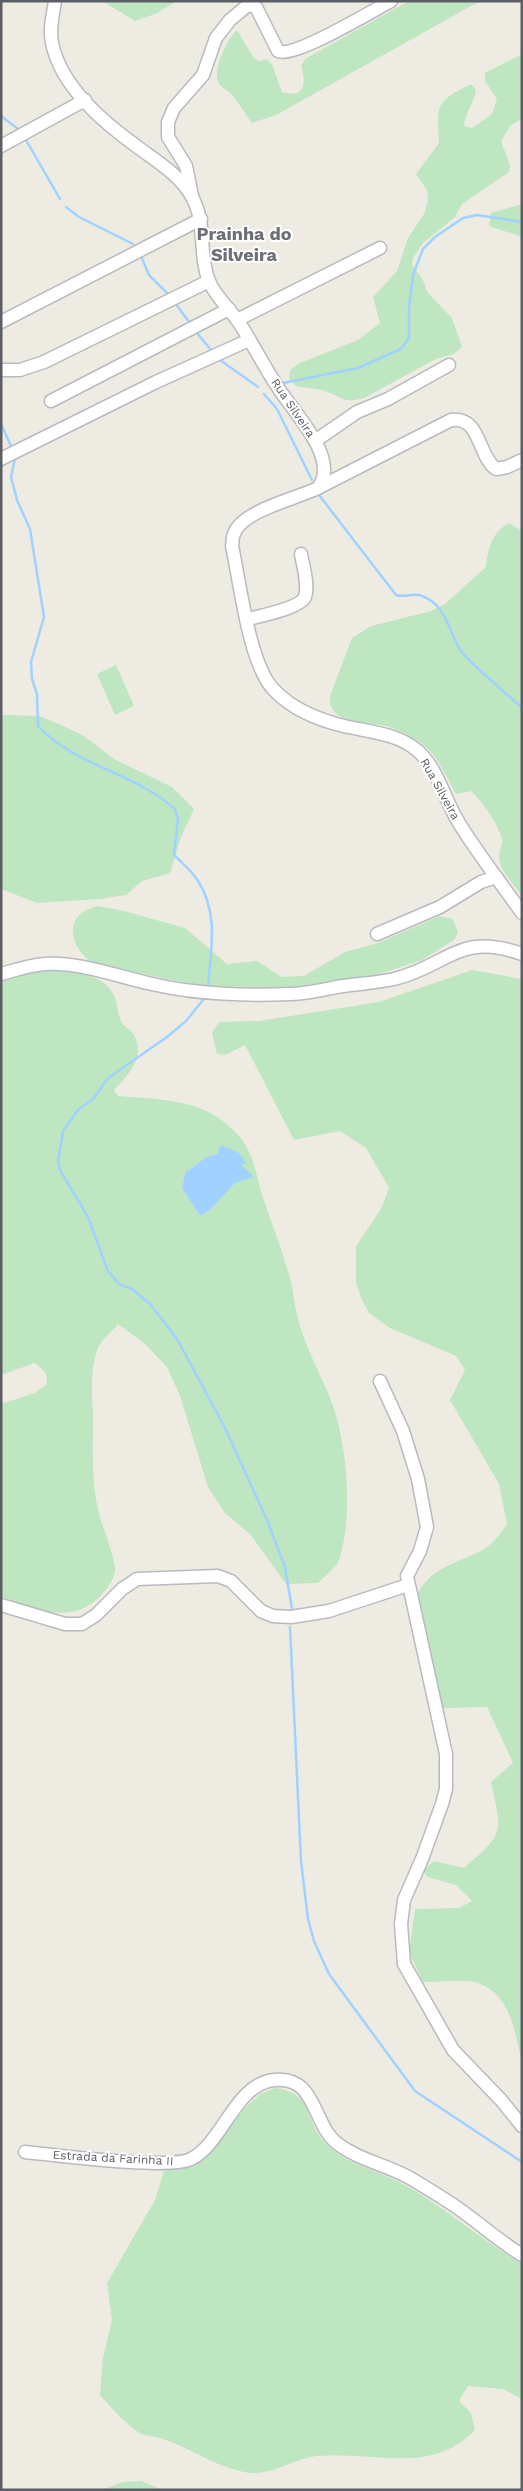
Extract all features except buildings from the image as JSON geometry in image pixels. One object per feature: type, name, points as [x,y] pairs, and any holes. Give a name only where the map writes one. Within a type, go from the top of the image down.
[{"type":"street","name":"Rua Silveira","points":[[55,1],[51,31],[61,70],[85,100],[133,144],[174,175],[192,196],[201,218],[203,258],[209,281],[237,320],[277,387],[315,441],[324,467],[322,482],[318,488],[256,513],[237,528],[234,534],[232,546],[259,664],[273,689],[308,714],[327,721],[400,739],[420,752],[434,773],[458,822],[522,913]]},
{"type":"street","points":[[192,196],[186,166],[168,137],[167,126],[174,108],[203,75],[216,38],[238,13],[248,5],[256,7],[278,51],[285,53],[318,40],[391,1]]},
{"type":"street","points":[[1,146],[85,100]]},
{"type":"street","points":[[1,322],[201,218]]},
{"type":"street","points":[[237,320],[380,248]]},
{"type":"street","points":[[1,370],[20,370],[44,362],[209,281]]},
{"type":"street","points":[[51,401],[229,309]]},
{"type":"street","points":[[1,460],[156,382],[249,340]]},
{"type":"street","points":[[315,441],[356,412],[388,399],[449,365]]},
{"type":"street","points":[[318,488],[451,420],[459,419],[467,422],[477,434],[489,464],[496,469],[507,468],[522,460]]},
{"type":"street","points":[[248,619],[298,604],[304,598],[306,588],[301,554]]},
{"type":"street","points":[[377,934],[440,907],[481,882],[496,877]]},
{"type":"street","points":[[1,974],[30,966],[61,964],[86,968],[159,986],[206,992],[289,994],[393,979],[419,971],[458,950],[473,945],[498,947],[522,954]]},
{"type":"street","points":[[380,1380],[404,1431],[418,1479],[427,1527],[420,1551],[407,1576],[446,1754],[447,1777],[442,1804],[422,1859],[404,1900],[401,1933],[404,1964],[453,2050],[501,2100],[522,2126]]},
{"type":"street","points":[[1,1604],[65,1624],[82,1624],[96,1615],[122,1589],[137,1579],[218,1576],[231,1581],[261,1611],[273,1616],[291,1617],[329,1610],[408,1584]]},
{"type":"street","name":"Estrada da Farinha II","points":[[25,2152],[164,2163],[191,2159],[207,2145],[238,2104],[256,2087],[274,2080],[290,2082],[302,2087],[311,2097],[325,2131],[338,2144],[415,2181],[452,2204],[522,2255]]},
{"type":"green space","points":[[102,1],[177,1],[155,14],[135,21]]},
{"type":"green space","points":[[409,1],[480,1],[276,115],[252,123],[237,101],[219,84],[217,72],[221,56],[229,40],[237,30],[253,57],[259,61],[267,59],[272,64],[282,92],[296,93],[300,91],[304,84],[301,66],[305,59]]},
{"type":"green space","points":[[522,54],[522,119],[511,125],[501,141],[510,165],[509,172],[462,204],[455,217],[423,243],[413,258],[412,265],[422,278],[428,293],[452,318],[462,347],[454,354],[436,359],[357,400],[347,400],[322,390],[296,386],[289,378],[290,370],[300,363],[358,340],[380,323],[373,297],[397,271],[408,238],[424,214],[428,201],[427,190],[416,174],[439,143],[439,112],[445,100],[471,84],[476,90],[464,126],[472,128],[492,114],[497,99],[485,81],[485,73]]},
{"type":"green space","points":[[522,204],[522,237],[489,226],[491,213]]},
{"type":"green space","points":[[509,523],[522,531],[522,896],[501,867],[499,856],[502,840],[494,820],[471,791],[456,794],[434,756],[415,739],[387,726],[342,717],[335,712],[331,705],[330,696],[352,638],[371,626],[431,611],[445,604],[486,567],[491,542],[498,532]]},
{"type":"green space","points":[[116,665],[134,706],[115,715],[97,674]]},
{"type":"green space","points":[[1,715],[39,716],[59,724],[84,736],[114,759],[172,787],[194,809],[181,837],[170,873],[142,881],[126,895],[100,899],[37,903],[1,889]]},
{"type":"green space","points":[[98,906],[124,911],[185,928],[227,964],[257,961],[282,977],[304,976],[345,952],[378,943],[440,916],[453,919],[458,933],[454,940],[422,960],[376,975],[285,988],[202,986],[94,964],[79,949],[74,940],[73,932],[74,923],[79,916],[86,910]]},
{"type":"green space","points":[[51,969],[86,975],[102,982],[113,994],[120,1020],[134,1035],[138,1045],[134,1066],[114,1090],[118,1096],[168,1100],[183,1103],[213,1114],[239,1136],[248,1150],[288,1271],[300,1326],[332,1403],[345,1459],[347,1500],[344,1540],[337,1564],[318,1583],[286,1584],[250,1534],[225,1513],[208,1487],[180,1396],[167,1367],[144,1343],[118,1324],[98,1347],[93,1366],[92,1383],[94,1486],[100,1516],[115,1565],[113,1578],[102,1594],[91,1604],[79,1610],[67,1612],[41,1610],[1,1596],[1,1404],[35,1393],[47,1384],[46,1373],[35,1363],[1,1375],[1,982],[16,976]],"holes":[[[217,1154],[247,1163],[239,1163],[235,1183],[211,1209],[200,1216],[182,1188],[185,1173],[206,1157]]]},
{"type":"green space","points":[[472,970],[522,979],[522,2062],[510,2016],[498,1996],[489,1988],[473,1982],[423,1982],[409,1952],[415,1909],[459,1908],[472,1901],[456,1885],[427,1877],[423,1871],[434,1861],[464,1868],[487,1847],[497,1831],[498,1822],[491,1782],[513,1763],[487,1707],[443,1708],[418,1593],[431,1576],[439,1570],[489,1546],[507,1524],[499,1484],[450,1400],[465,1370],[456,1356],[390,1328],[369,1313],[362,1300],[356,1283],[356,1246],[381,1209],[389,1188],[366,1148],[340,1131],[294,1140],[245,1045],[225,1055],[217,1054],[212,1032],[220,1022],[259,1021],[379,1002]]},
{"type":"green space","points":[[275,2088],[289,2091],[298,2097],[304,2104],[323,2141],[341,2156],[405,2185],[522,2264],[522,2399],[503,2389],[468,2386],[459,2401],[471,2413],[475,2430],[458,2444],[439,2453],[420,2457],[338,2455],[309,2457],[275,2469],[251,2473],[228,2468],[174,2443],[141,2434],[123,2419],[100,2395],[103,2358],[112,2320],[107,2283],[155,2200],[164,2171],[195,2166],[213,2150],[244,2109],[260,2094]]},
{"type":"green space","points":[[141,2481],[163,2490],[101,2490],[123,2482]]},
{"type":"water","points":[[221,1145],[239,1153],[247,1164],[240,1164],[254,1177],[235,1183],[211,1209],[200,1216],[182,1188],[185,1173],[206,1157],[217,1154]]},
{"type":"waterway","points":[[1,116],[18,129]]},
{"type":"waterway","points":[[26,140],[60,199]]},
{"type":"waterway","points":[[66,207],[79,217],[133,244]]},
{"type":"waterway","points":[[283,383],[358,368],[401,349],[409,338],[409,307],[413,275],[423,249],[435,237],[463,218],[477,215],[522,222]]},
{"type":"waterway","points":[[141,256],[149,275],[169,295]]},
{"type":"waterway","points":[[175,303],[190,323]]},
{"type":"waterway","points":[[196,332],[212,351]]},
{"type":"waterway","points":[[220,360],[258,387]]},
{"type":"waterway","points":[[264,394],[277,409],[312,480]]},
{"type":"waterway","points":[[1,424],[12,448]]},
{"type":"waterway","points":[[15,459],[11,477],[17,500],[30,529],[44,617],[31,662],[32,679],[37,694],[38,726],[69,751],[142,786],[175,809],[178,819],[174,855],[196,877],[205,893],[209,906],[212,945],[208,986]]},
{"type":"waterway","points":[[319,495],[396,595],[419,595],[436,605],[445,618],[463,654],[522,708]]},
{"type":"waterway","points":[[203,1000],[186,1021],[167,1037],[108,1078],[93,1099],[78,1110],[63,1131],[58,1162],[60,1170],[88,1217],[108,1271],[119,1284],[132,1289],[150,1304],[177,1339],[224,1426],[267,1520],[285,1567],[292,1609]]},
{"type":"waterway","points":[[290,1627],[301,1861],[308,1919],[314,1941],[329,1974],[415,2091],[522,2162]]},
{"type":"district","name":"Prainha do Silveira","points":[[244,243]]}]
